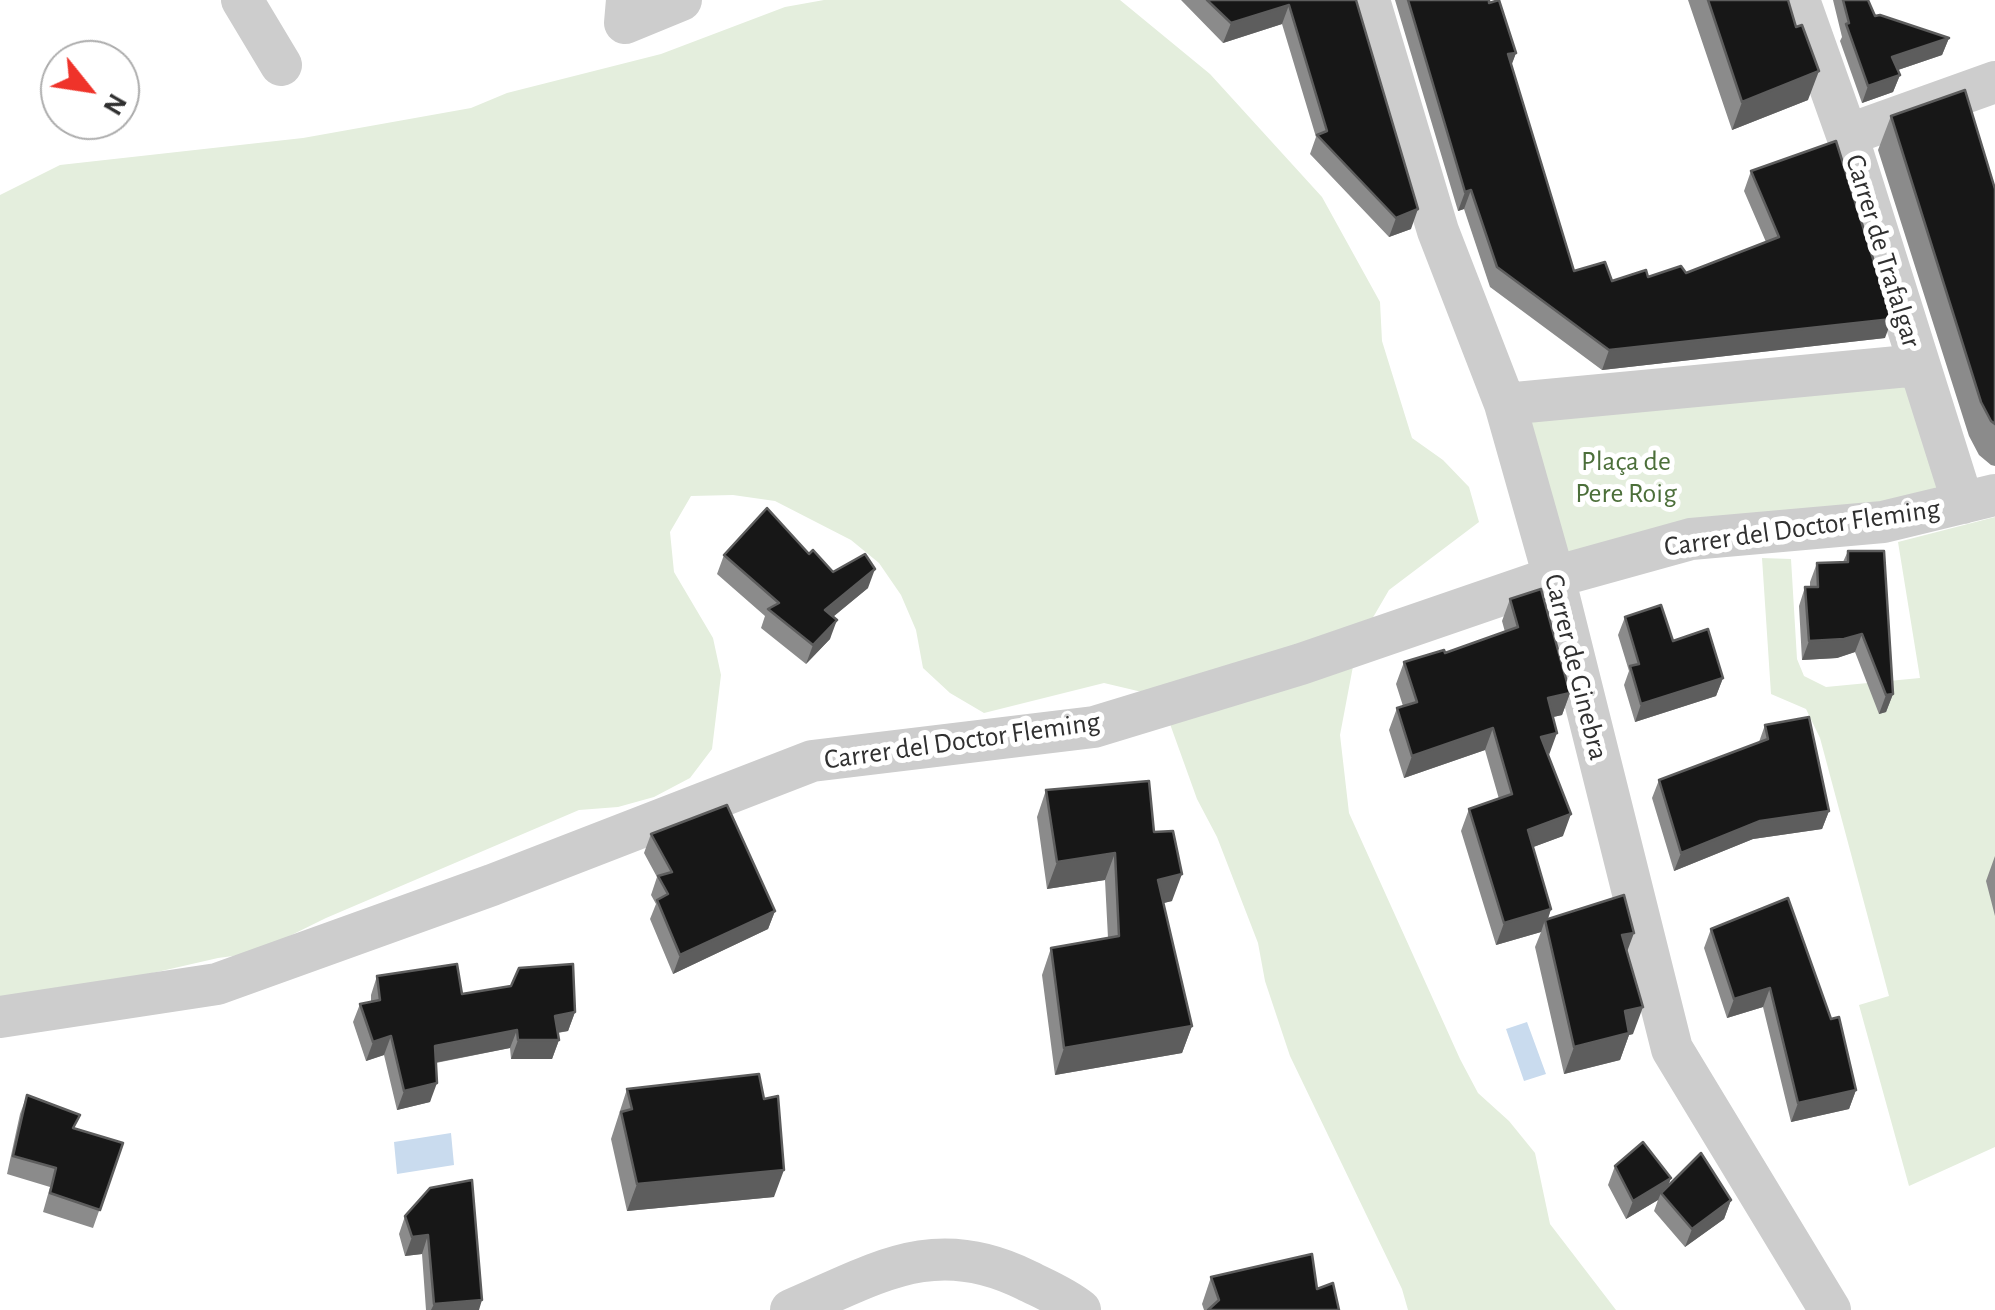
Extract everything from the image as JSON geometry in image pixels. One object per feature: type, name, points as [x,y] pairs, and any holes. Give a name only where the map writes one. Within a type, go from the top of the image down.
[{"type":"street","points":[[242,0],[281,65]]},
{"type":"street","points":[[626,11],[681,0]]},
{"type":"street","name":"Carrer de Ginebra","points":[[1370,0],[1438,231],[1505,404],[1554,578],[1672,1050],[1830,1310]]},
{"type":"street","name":"Carrer de Trafalgar","points":[[1799,0],[1847,135],[1919,365],[1979,499]]},
{"type":"street","points":[[1847,135],[1995,82]]},
{"type":"street","points":[[1505,404],[1919,365]]},
{"type":"street","name":"Carrer del Doctor Fleming","points":[[0,1016],[217,984],[492,885],[812,760],[1094,727],[1302,664],[1554,578],[1691,539],[1883,522],[1979,499]]},
{"type":"street","points":[[791,1310],[894,1264],[952,1257],[998,1266],[1080,1310]]},
{"type":"green space","points":[[824,0],[1120,0],[1210,74],[1322,197],[1380,302],[1382,341],[1412,438],[1443,460],[1469,487],[1479,522],[1389,590],[1368,626],[1354,661],[1340,735],[1349,813],[1478,1093],[1509,1121],[1535,1153],[1550,1224],[1616,1310],[1408,1310],[1402,1289],[1290,1056],[1265,981],[1258,943],[1170,724],[1142,692],[1104,683],[984,713],[950,693],[923,668],[916,630],[901,595],[879,563],[851,540],[775,501],[733,495],[691,496],[670,532],[674,572],[713,638],[721,675],[712,749],[690,778],[654,797],[618,807],[579,810],[326,918],[255,953],[0,1008],[0,195],[60,165],[303,138],[471,108],[507,93],[661,54],[785,7]]},
{"type":"green space","name":"Plaça de Pere Roig","points":[[1919,365],[1963,503],[1554,577],[1505,404]]},
{"type":"green space","points":[[1995,517],[1995,1147],[1909,1186],[1859,1005],[1889,996],[1820,738],[1806,709],[1771,694],[1762,558],[1791,559],[1797,659],[1804,676],[1826,687],[1920,678],[1898,542]]},
{"type":"water","points":[[1527,1022],[1546,1074],[1524,1081],[1506,1029]]},
{"type":"water","points":[[451,1133],[454,1165],[397,1174],[394,1142]]},
{"type":"building","points":[[1207,0],[1356,0],[1418,209],[1396,218],[1317,135],[1327,131],[1289,5],[1231,23]]},
{"type":"building","points":[[1408,0],[1499,0],[1516,53],[1508,54],[1574,271],[1605,262],[1612,281],[1646,270],[1648,277],[1681,266],[1686,273],[1779,237],[1751,171],[1836,141],[1892,319],[1609,350],[1497,267],[1471,190],[1465,192]]},
{"type":"building","points":[[1708,0],[1788,0],[1796,27],[1802,25],[1819,71],[1742,102]]},
{"type":"building","points":[[1843,0],[1868,0],[1875,16],[1949,38],[1892,57],[1900,75],[1868,86],[1846,24],[1849,23]]},
{"type":"building","points":[[1965,90],[1995,189],[1995,424],[1981,402],[1891,116]]},
{"type":"building","points":[[767,508],[809,554],[813,550],[833,572],[865,554],[875,569],[825,610],[837,620],[813,645],[768,609],[779,603],[724,555]]},
{"type":"building","points":[[1848,551],[1884,551],[1893,694],[1886,695],[1862,634],[1809,641],[1805,587],[1818,587],[1817,563],[1848,562]]},
{"type":"building","points":[[1541,589],[1570,693],[1548,698],[1557,733],[1541,737],[1571,814],[1528,830],[1551,909],[1504,923],[1469,809],[1512,794],[1493,728],[1412,756],[1397,708],[1417,702],[1404,662],[1444,650],[1445,653],[1518,627],[1510,599]]},
{"type":"building","points":[[1661,605],[1673,641],[1708,629],[1723,678],[1641,704],[1630,666],[1639,664],[1625,617]]},
{"type":"building","points":[[1809,717],[1829,811],[1760,821],[1681,853],[1659,780],[1768,739],[1765,725]]},
{"type":"building","points":[[1149,781],[1154,832],[1173,831],[1182,874],[1158,880],[1192,1026],[1064,1048],[1051,948],[1119,936],[1115,853],[1057,862],[1046,790]]},
{"type":"building","points":[[727,805],[775,911],[680,955],[657,900],[668,894],[658,876],[672,872],[651,834]]},
{"type":"building","points":[[1624,895],[1634,933],[1622,935],[1643,1007],[1625,1011],[1629,1033],[1574,1047],[1545,920]]},
{"type":"building","points":[[1788,898],[1831,1019],[1839,1017],[1856,1090],[1798,1103],[1770,988],[1734,999],[1711,929]]},
{"type":"building","points":[[457,964],[462,994],[511,986],[519,968],[573,964],[575,1012],[555,1016],[559,1040],[518,1040],[517,1030],[435,1046],[437,1083],[404,1091],[391,1036],[373,1042],[360,1004],[380,1000],[377,976]]},
{"type":"building","points":[[759,1074],[764,1099],[778,1096],[784,1170],[637,1184],[621,1112],[632,1109],[627,1089]]},
{"type":"building","points":[[27,1095],[80,1115],[73,1128],[123,1143],[100,1210],[50,1193],[56,1168],[13,1156]]},
{"type":"building","points":[[1643,1142],[1671,1178],[1633,1201],[1615,1166]]},
{"type":"building","points":[[1701,1153],[1731,1200],[1692,1229],[1661,1193]]},
{"type":"building","points":[[472,1180],[482,1300],[434,1304],[428,1235],[412,1237],[405,1216],[430,1188]]},
{"type":"building","points":[[1312,1254],[1317,1289],[1333,1283],[1339,1310],[1208,1310],[1219,1300],[1211,1277]]}]
